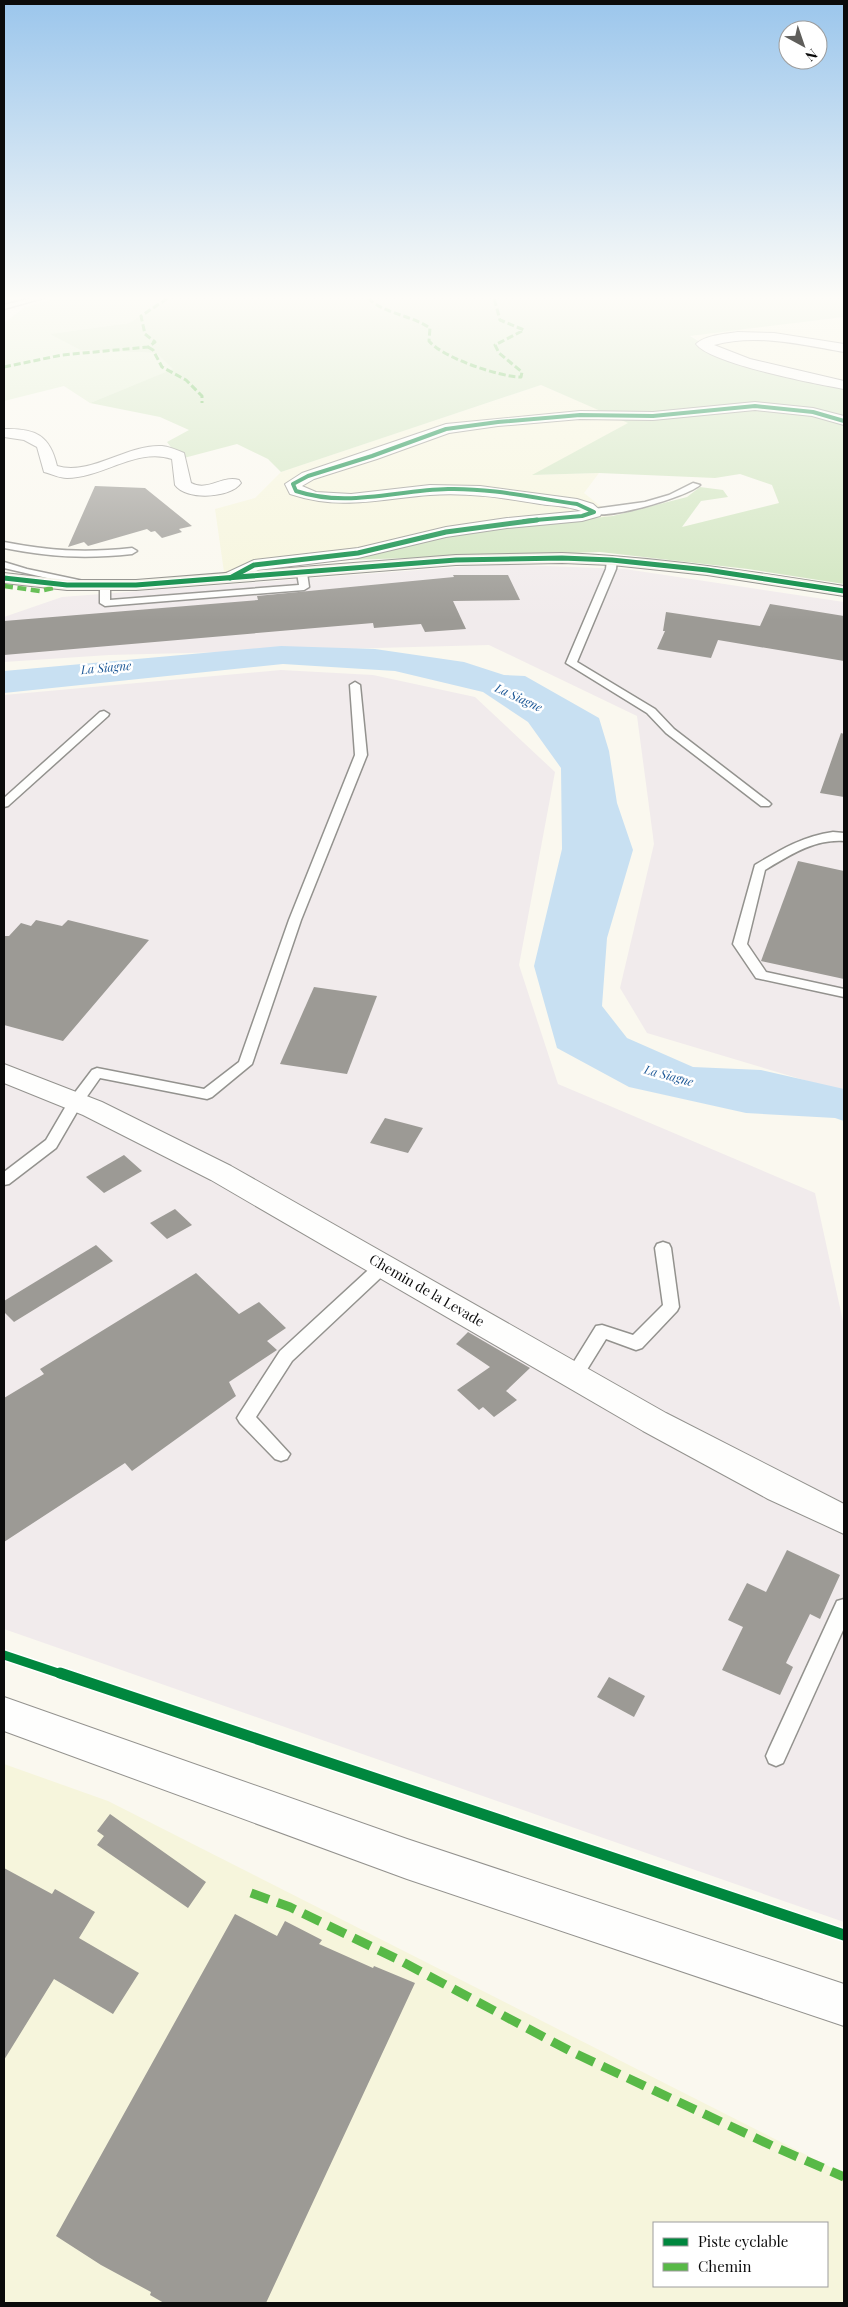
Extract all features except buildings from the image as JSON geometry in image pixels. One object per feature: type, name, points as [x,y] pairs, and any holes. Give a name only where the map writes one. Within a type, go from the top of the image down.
[{"type":"main road","points":[[4,578],[98,585],[302,573],[456,560],[562,558],[612,560],[707,570],[844,591]]},
{"type":"street","points":[[594,512],[588,507],[577,504],[448,489],[337,499],[306,496],[296,491],[293,484],[308,476],[372,456],[446,429],[490,423],[580,415],[653,416],[755,406],[813,412],[844,422]]},
{"type":"street","points":[[4,433],[17,434],[37,440],[45,450],[50,469],[56,472],[72,474],[141,453],[166,452],[179,456],[183,486],[188,489],[209,491],[233,483]]},
{"type":"street","points":[[230,578],[254,565],[358,552],[446,532],[507,523],[582,516],[594,512]]},
{"type":"street","name":"Chemin de la Levade","points":[[4,1072],[107,1115],[279,1205],[643,1416],[804,1501],[844,1520]]},
{"type":"street","points":[[4,1714],[407,1859],[844,2005]]},
{"type":"lane","points":[[594,512],[634,507],[679,495],[696,485]]},
{"type":"lane","points":[[4,545],[45,553],[93,555],[132,552]]},
{"type":"lane","points":[[612,560],[611,569],[571,663],[650,711],[670,731],[766,804]]},
{"type":"lane","points":[[4,565],[23,573],[98,585],[105,603],[304,587],[302,573]]},
{"type":"lane","points":[[4,1180],[50,1144],[76,1102],[97,1073],[207,1094],[245,1064],[296,920],[361,755],[355,685]]},
{"type":"lane","points":[[4,804],[104,714]]},
{"type":"lane","points":[[844,837],[833,835],[798,846],[759,868],[740,944],[760,975],[844,993]]},
{"type":"lane","points":[[574,1376],[602,1331],[636,1343],[672,1307],[663,1248]]},
{"type":"lane","points":[[281,1454],[246,1418],[286,1356],[384,1265]]},
{"type":"lane","points":[[776,1756],[844,1607]]},
{"type":"shaded area","points":[[497,564],[625,569],[844,602],[844,1092],[647,1033],[620,988],[654,844],[637,716],[489,645],[109,655],[4,662],[4,617],[62,597]]},
{"type":"shaded area","points":[[281,670],[373,675],[475,697],[555,772],[519,965],[558,1084],[815,1193],[844,1326],[844,1922],[4,1629],[4,695]]},
{"type":"green space","points":[[103,406],[479,406],[281,472],[268,459],[237,444],[180,459],[167,442],[189,430],[160,417]]},
{"type":"green space","points":[[479,406],[589,406],[629,423],[533,475],[599,473],[584,493],[613,516],[496,528],[426,541],[348,560],[224,572],[215,509],[255,498],[281,472]]},
{"type":"green space","points":[[588,406],[844,406],[844,584],[748,569],[600,552],[348,560],[426,541],[496,528],[613,516],[687,497],[700,487],[723,490],[728,497],[701,501],[682,527],[779,503],[772,485],[740,474],[715,478],[599,473],[532,475],[628,423]]},
{"type":"green space","points":[[4,1764],[108,1801],[844,2174],[844,2303],[4,2303]]},
{"type":"water","name":"La Siagne","points":[[281,646],[375,649],[464,662],[504,675],[525,676],[599,718],[609,751],[617,803],[633,850],[607,938],[602,1006],[627,1038],[693,1067],[761,1070],[844,1089],[844,1121],[835,1118],[746,1113],[629,1087],[557,1048],[534,966],[562,849],[561,768],[528,722],[483,692],[395,671],[283,664],[4,693],[4,671]]},
{"type":"marked path","points":[[4,586],[40,591],[53,588]]},
{"type":"marked path","points":[[251,1893],[290,1907],[397,1959],[572,2052],[777,2148],[844,2177]]},
{"type":"cycle path","points":[[230,578],[254,565],[358,553],[446,532],[507,523],[582,516],[594,512],[587,507],[577,504],[464,489],[430,490],[371,498],[332,499],[313,497],[296,491],[293,484],[308,476],[372,456],[446,429],[498,422],[580,415],[653,416],[755,406],[813,412],[844,421]]},
{"type":"cycle path","points":[[4,578],[67,585],[136,585],[456,560],[562,558],[612,560],[707,570],[844,591]]},
{"type":"cycle path","points":[[4,1655],[844,1935]]}]
